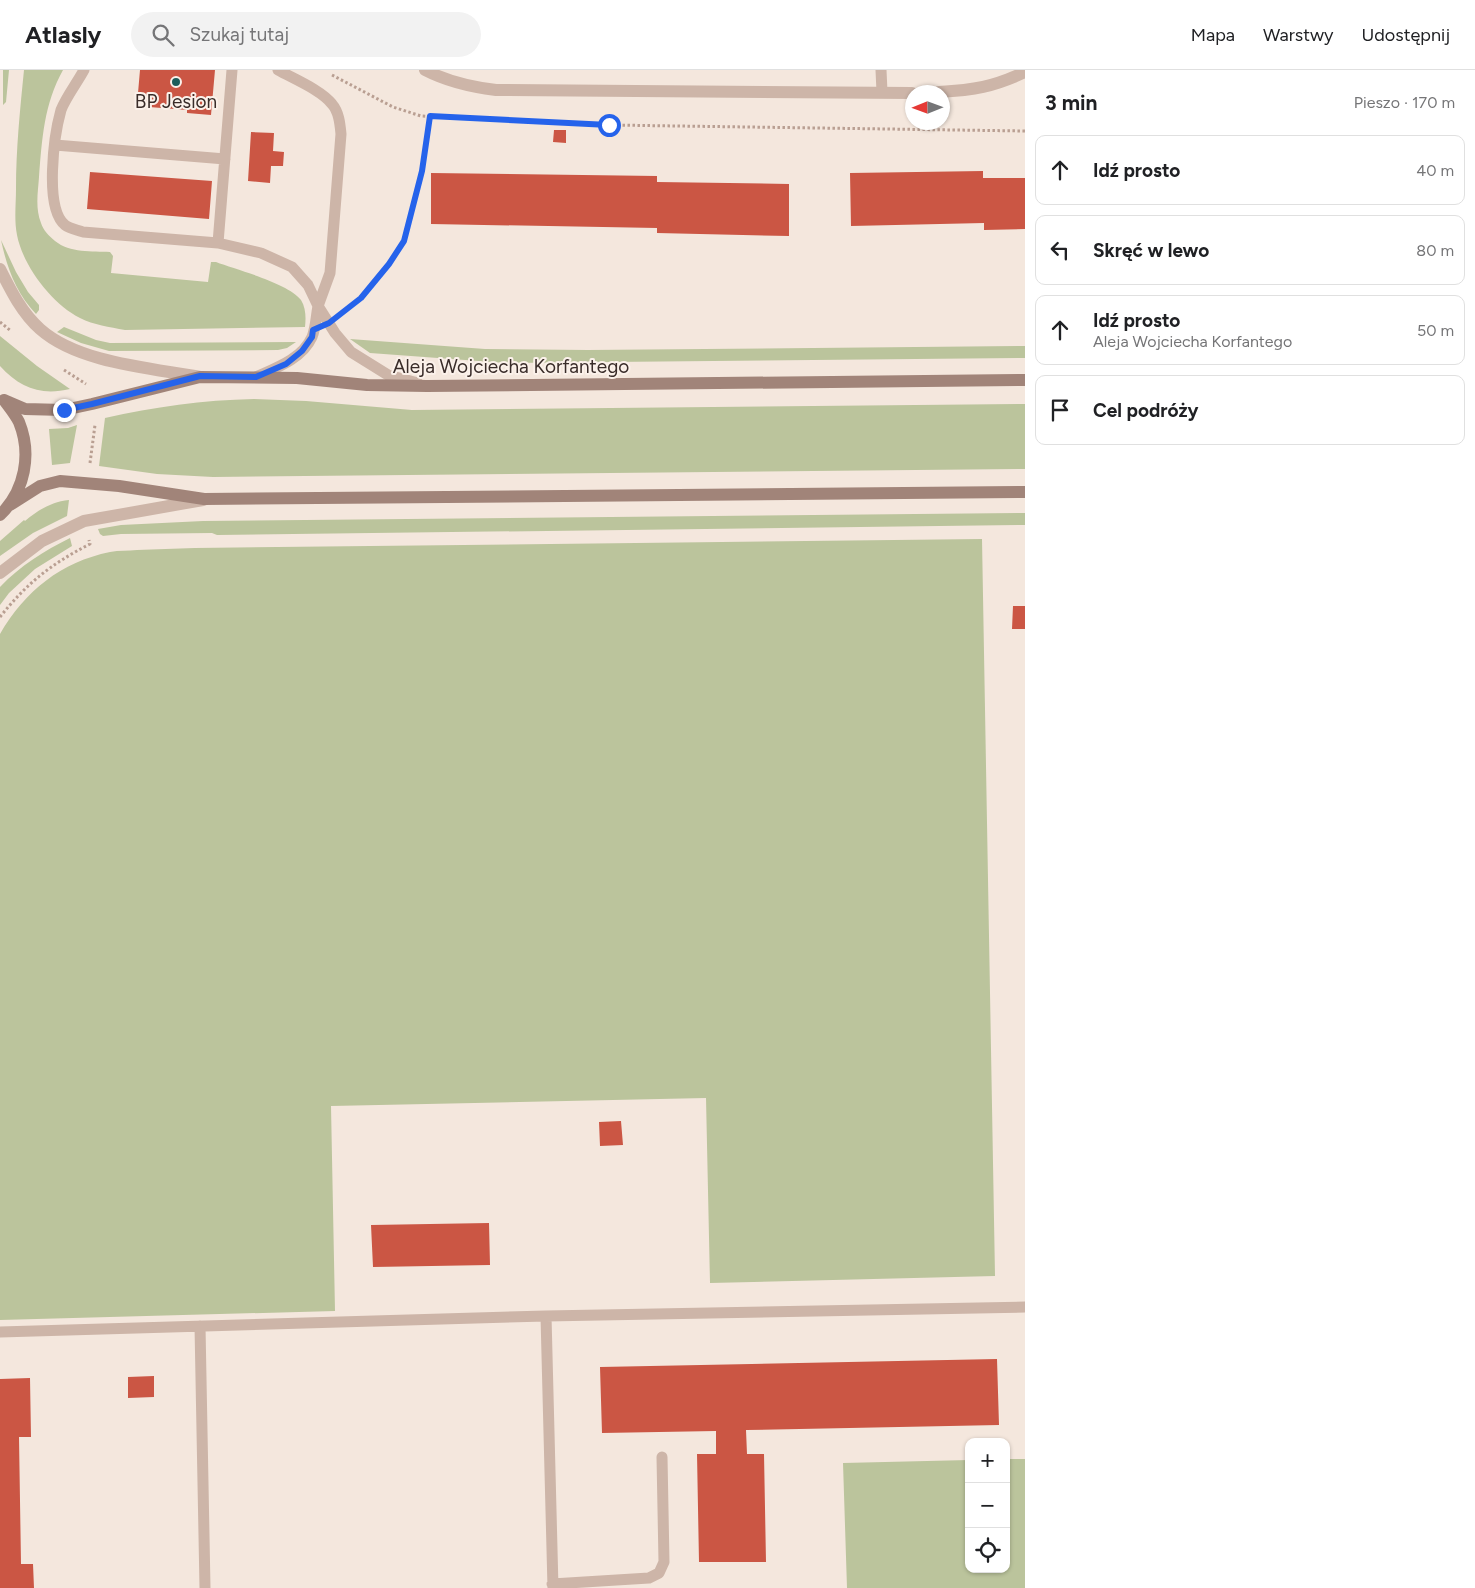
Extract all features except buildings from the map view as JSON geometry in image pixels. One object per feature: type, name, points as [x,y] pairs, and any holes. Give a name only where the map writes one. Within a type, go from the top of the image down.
[{"type":"main road","name":"Aleja Wojciecha Korfantego","points":[[2,398],[25,410],[64,410],[200,376],[297,378],[367,385],[427,386],[1025,380]]},
{"type":"main road","points":[[2,398],[19,422],[26,447],[25,473],[10,506]]},
{"type":"main road","points":[[0,515],[40,486],[60,481],[118,486],[204,499],[1025,492]]},
{"type":"street","points":[[425,70],[470,87],[496,90],[905,93]]},
{"type":"street","points":[[950,91],[972,90],[1001,83],[1025,72]]},
{"type":"street","points":[[0,270],[17,302],[41,330],[71,349],[109,361],[200,376]]},
{"type":"street","points":[[0,573],[42,541],[84,521],[204,499]]},
{"type":"lane","points":[[84,70],[62,110],[55,145],[52,187],[55,211],[66,226],[83,232],[218,243],[261,253],[292,267],[308,285],[318,306],[335,333],[351,352],[388,375],[427,386]]},
{"type":"lane","points":[[218,243],[232,70]]},
{"type":"lane","points":[[256,377],[286,364],[302,351],[312,337],[318,306],[330,272],[341,134],[339,117],[332,104],[317,91],[278,70]]},
{"type":"lane","points":[[881,70],[882,92]]},
{"type":"lane","points":[[55,145],[225,159]]},
{"type":"lane","points":[[0,1332],[546,1316],[1025,1307]]},
{"type":"lane","points":[[546,1316],[553,1586],[649,1578],[659,1573],[664,1562],[662,1456]]},
{"type":"lane","points":[[200,1326],[205,1588]]},
{"type":"path","points":[[331,75],[404,112],[430,116],[609,125],[1025,131]]},
{"type":"path","points":[[329,323],[361,298],[389,264],[404,241],[422,171],[430,116]]},
{"type":"path","points":[[90,465],[96,420]]},
{"type":"path","points":[[0,618],[16,597],[35,578],[58,561],[90,544]]},
{"type":"green space","points":[[3,70],[9,70],[6,102],[3,105]]},
{"type":"green space","points":[[24,70],[63,70],[52,96],[45,122],[37,206],[41,223],[53,239],[67,248],[110,252],[113,256],[111,273],[208,282],[211,262],[216,262],[249,273],[285,288],[301,300],[304,306],[305,327],[125,330],[102,326],[80,318],[49,294],[25,259],[16,229],[17,159]]},
{"type":"green space","points":[[1,240],[16,272],[28,292],[39,305],[39,310],[36,314],[23,298],[13,280]]},
{"type":"green space","points":[[64,327],[96,340],[110,343],[296,342],[287,348],[278,350],[109,351],[81,343],[57,332]]},
{"type":"green space","points":[[0,336],[37,366],[70,389],[40,391],[15,380],[0,366]]},
{"type":"green space","points":[[350,339],[485,349],[588,350],[1025,346],[1025,358],[506,363],[370,353]]},
{"type":"green space","points":[[254,399],[306,401],[412,410],[1025,404],[1025,469],[213,477],[157,474],[99,466],[105,418],[179,405]]},
{"type":"green space","points":[[77,425],[70,463],[52,465],[49,429],[68,428]]},
{"type":"green space","points":[[69,500],[67,516],[33,533],[0,556],[0,541],[24,520],[51,505]]},
{"type":"green space","points":[[1025,513],[1025,525],[217,535],[212,533],[121,534],[103,536],[98,529],[121,525],[203,521]]},
{"type":"green space","points":[[70,538],[72,546],[35,569],[9,593],[0,605],[0,587],[8,579],[33,559]]},
{"type":"green space","points":[[982,539],[995,1276],[710,1283],[706,1098],[331,1106],[335,1311],[0,1320],[0,634],[21,604],[46,581],[76,563],[113,551],[195,548]]},
{"type":"green space","points":[[1010,1459],[1025,1459],[1025,1588],[847,1588],[843,1463],[965,1460],[965,1573],[1010,1573]]},
{"type":"place","name":"BP Jesion","points":[[176,82]]},
{"type":"route","points":[[64,410],[200,376],[256,377],[286,364],[302,351],[312,337],[313,330],[329,323],[361,298],[389,264],[404,241],[422,171],[430,116],[609,125]]}]
